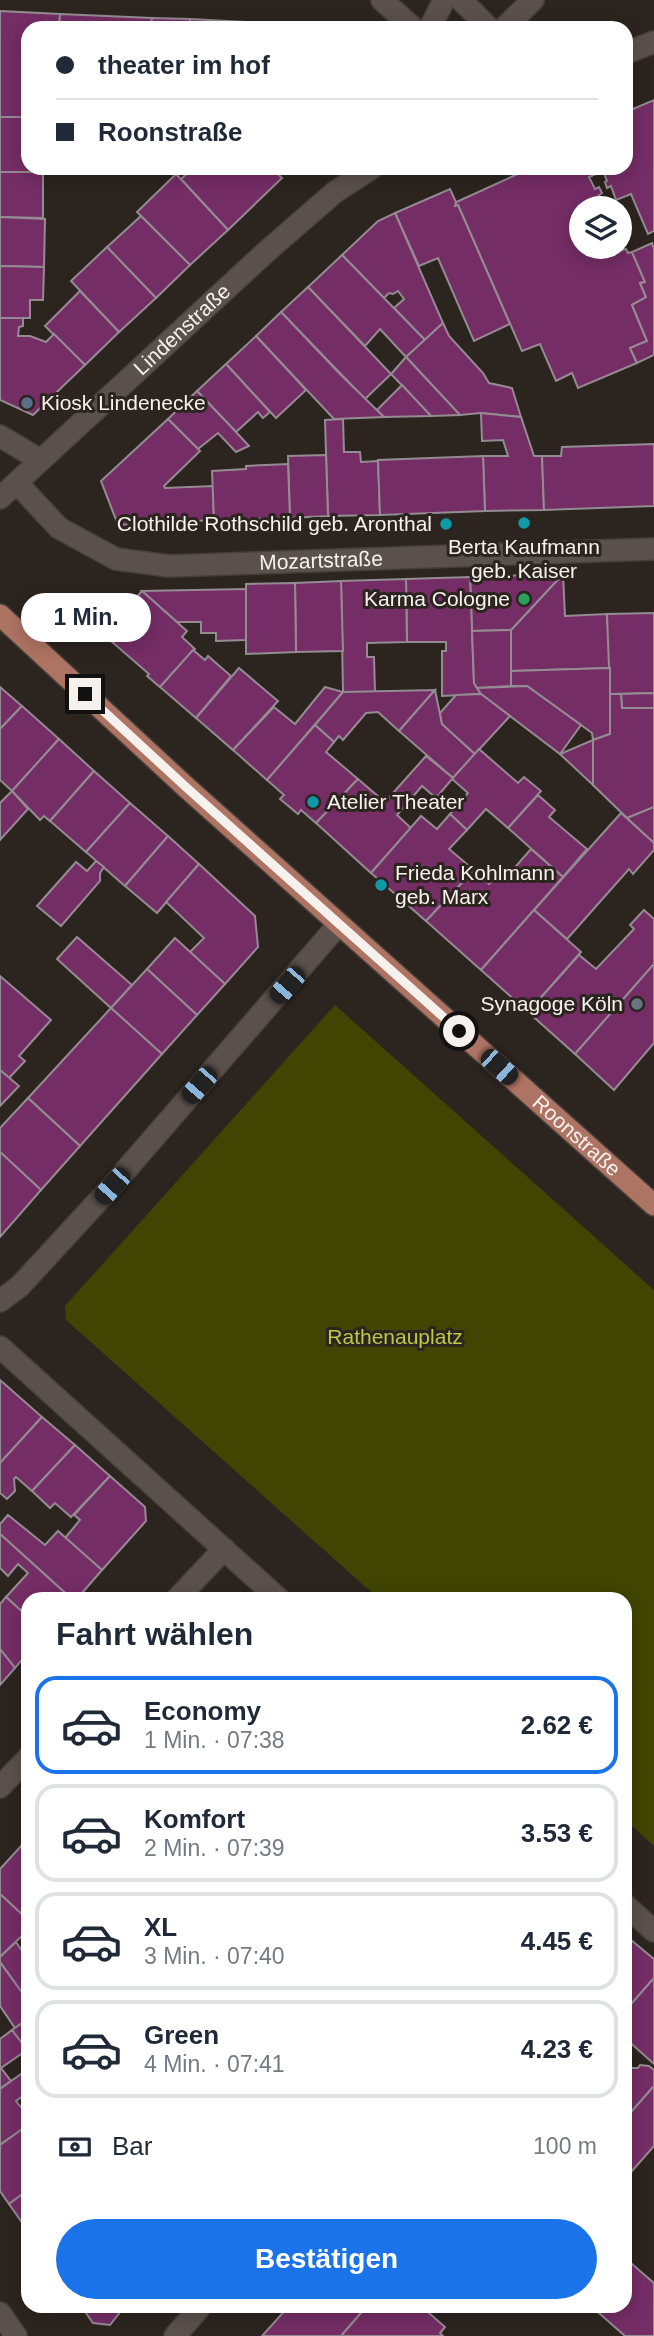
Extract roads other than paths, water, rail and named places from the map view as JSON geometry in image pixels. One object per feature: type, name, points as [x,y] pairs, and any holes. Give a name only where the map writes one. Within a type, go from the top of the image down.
[{"type":"main road","name":"Roonstraße","points":[[0,615],[187,788],[654,1205]]},
{"type":"street","points":[[382,0],[405,21]]},
{"type":"street","points":[[434,21],[444,0]]},
{"type":"street","points":[[461,0],[482,21]]},
{"type":"street","points":[[511,21],[533,0]]},
{"type":"street","points":[[633,50],[654,41]]},
{"type":"street","name":"Lindenstraße","points":[[0,498],[266,252],[335,192],[361,175]]},
{"type":"street","points":[[0,436],[40,460]]},
{"type":"street","name":"Mozartstraße","points":[[17,483],[59,528],[116,559],[169,566],[654,549]]},
{"type":"street","points":[[0,1301],[20,1286],[112,1186],[339,924]]},
{"type":"street","points":[[0,1347],[271,1592]]},
{"type":"street","points":[[183,1592],[223,1549]]},
{"type":"street","points":[[0,1787],[21,1765]]},
{"type":"street","points":[[632,1911],[654,1931]]},
{"type":"street","points":[[175,2336],[195,2313]]},
{"type":"street","points":[[0,2314],[16,2336]]},
{"type":"place","name":"Kiosk Lindenecke","points":[[27,403]]},
{"type":"place","name":"Berta Kaufmann geb. Kaiser","points":[[524,523]]},
{"type":"place","name":"Clothilde Rothschild geb. Aronthal","points":[[446,524]]},
{"type":"place","name":"Karma Cologne","points":[[524,599]]},
{"type":"place","name":"Atelier Theater","points":[[313,802]]},
{"type":"place","name":"Frieda Kohlmann geb. Marx","points":[[381,885]]},
{"type":"place","name":"Synagoge Köln","points":[[637,1004]]},
{"type":"park label","name":"Rathenauplatz","points":[[395,1337]]}]
